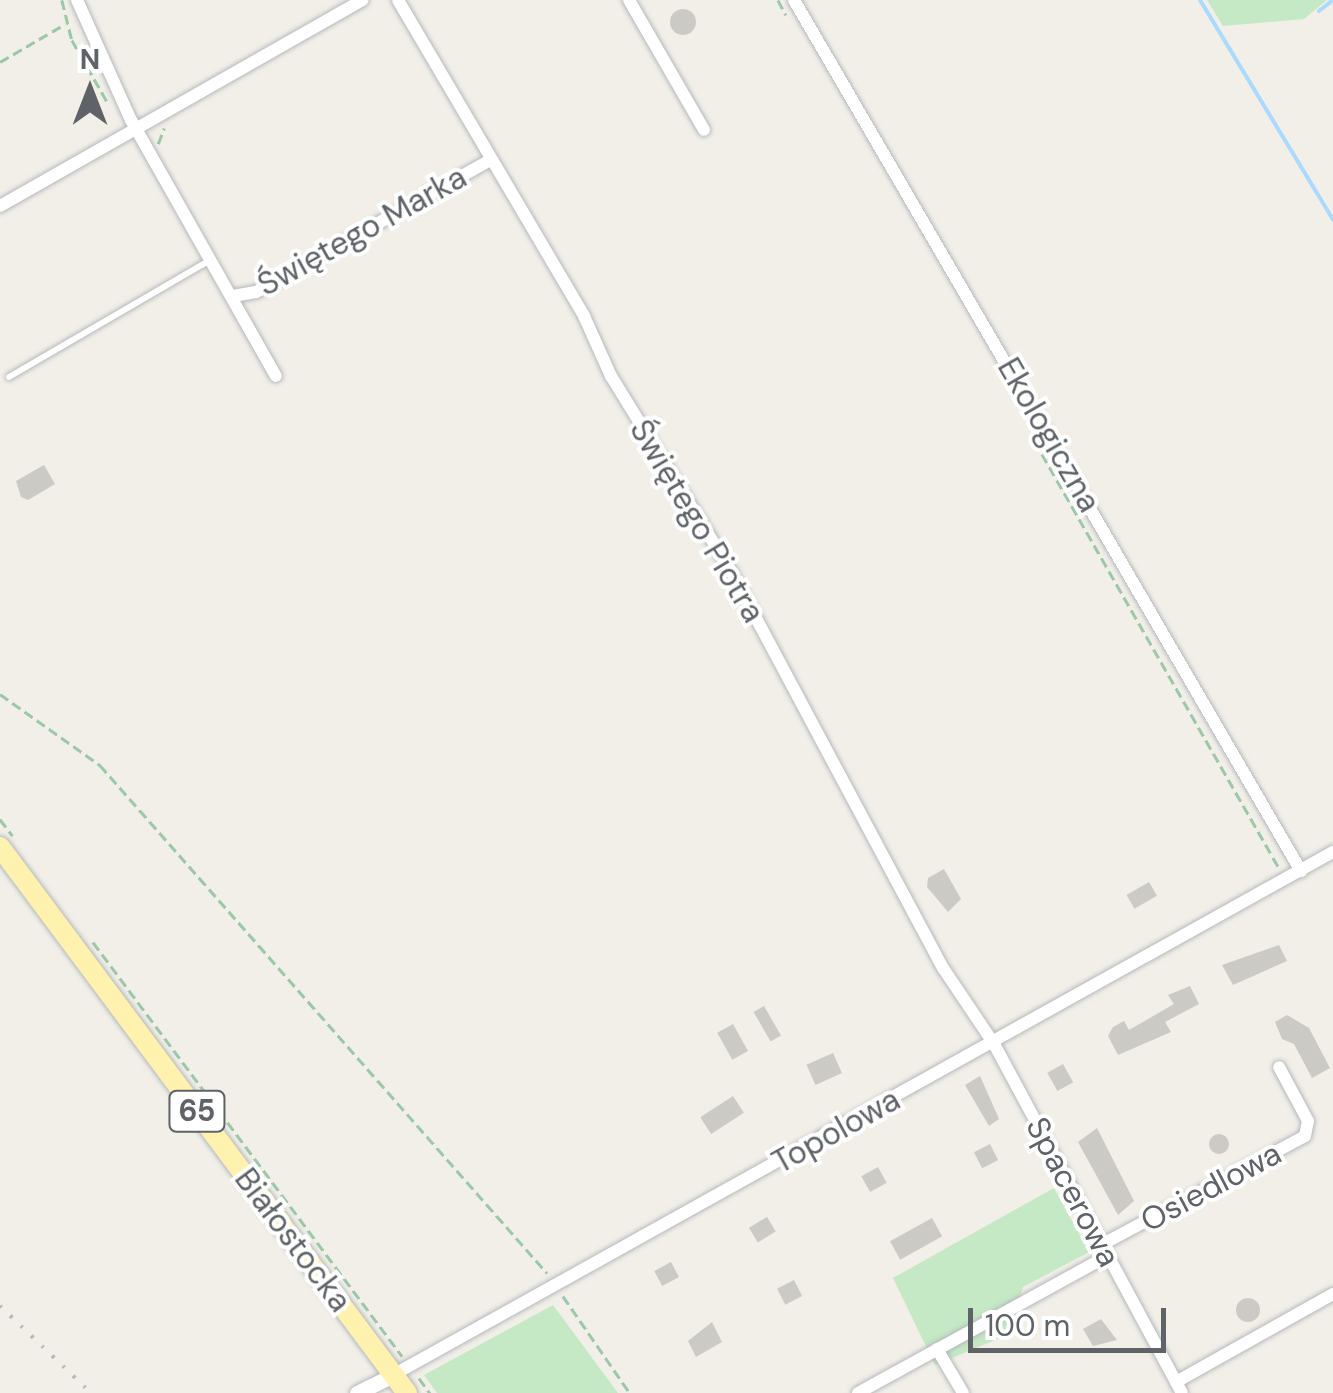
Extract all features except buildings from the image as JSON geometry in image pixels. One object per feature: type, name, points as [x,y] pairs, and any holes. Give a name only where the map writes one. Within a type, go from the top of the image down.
[{"type":"main road","name":"Białostocka","points":[[0,847],[409,1370],[407,1393]]},
{"type":"street","points":[[76,0],[74,21],[276,376]]},
{"type":"street","points":[[0,206],[363,0]]},
{"type":"street","name":"Świętego Piotra","points":[[398,0],[732,573],[943,968],[994,1044]]},
{"type":"street","points":[[629,0],[704,130]]},
{"type":"street","name":"Ekologiczna","points":[[794,0],[1301,871]]},
{"type":"street","name":"Świętego Marka","points":[[233,296],[256,292],[490,160]]},
{"type":"street","name":"Topolowa","points":[[409,1370],[1333,852]]},
{"type":"street","name":"Spacerowa","points":[[994,1044],[1179,1387]]},
{"type":"street","name":"Osiedlowa","points":[[1104,1251],[1305,1136],[1308,1121],[1280,1067]]},
{"type":"street","points":[[858,1393],[1104,1251]]},
{"type":"street","points":[[1179,1387],[1333,1294]]},
{"type":"street","points":[[937,1350],[963,1393]]},
{"type":"street","points":[[357,1393],[409,1370]]},
{"type":"lane","points":[[8,377],[210,260]]},
{"type":"path","points":[[62,0],[114,113],[123,103]]},
{"type":"path","points":[[778,0],[788,17]]},
{"type":"path","points":[[0,62],[74,21]]},
{"type":"path","points":[[160,115],[165,124],[160,146]]},
{"type":"path","points":[[1040,451],[1279,863]]},
{"type":"path","points":[[0,694],[100,765],[559,1289],[630,1393]]},
{"type":"path","points":[[0,818],[22,848]]},
{"type":"path","points":[[90,940],[430,1393]]},
{"type":"path","points":[[559,1289],[578,1286]]},
{"type":"green space","points":[[1207,0],[1327,0],[1304,19],[1223,26]]},
{"type":"green space","points":[[1054,1188],[1089,1252],[1023,1287],[1010,1334],[935,1365],[893,1278]]},
{"type":"green space","points":[[553,1305],[618,1393],[437,1393],[424,1375]]},
{"type":"waterway","points":[[1200,0],[1333,220]]},
{"type":"waterway","points":[[1319,11],[1333,0]]},
{"type":"railway","points":[[0,1306],[91,1393]]}]
